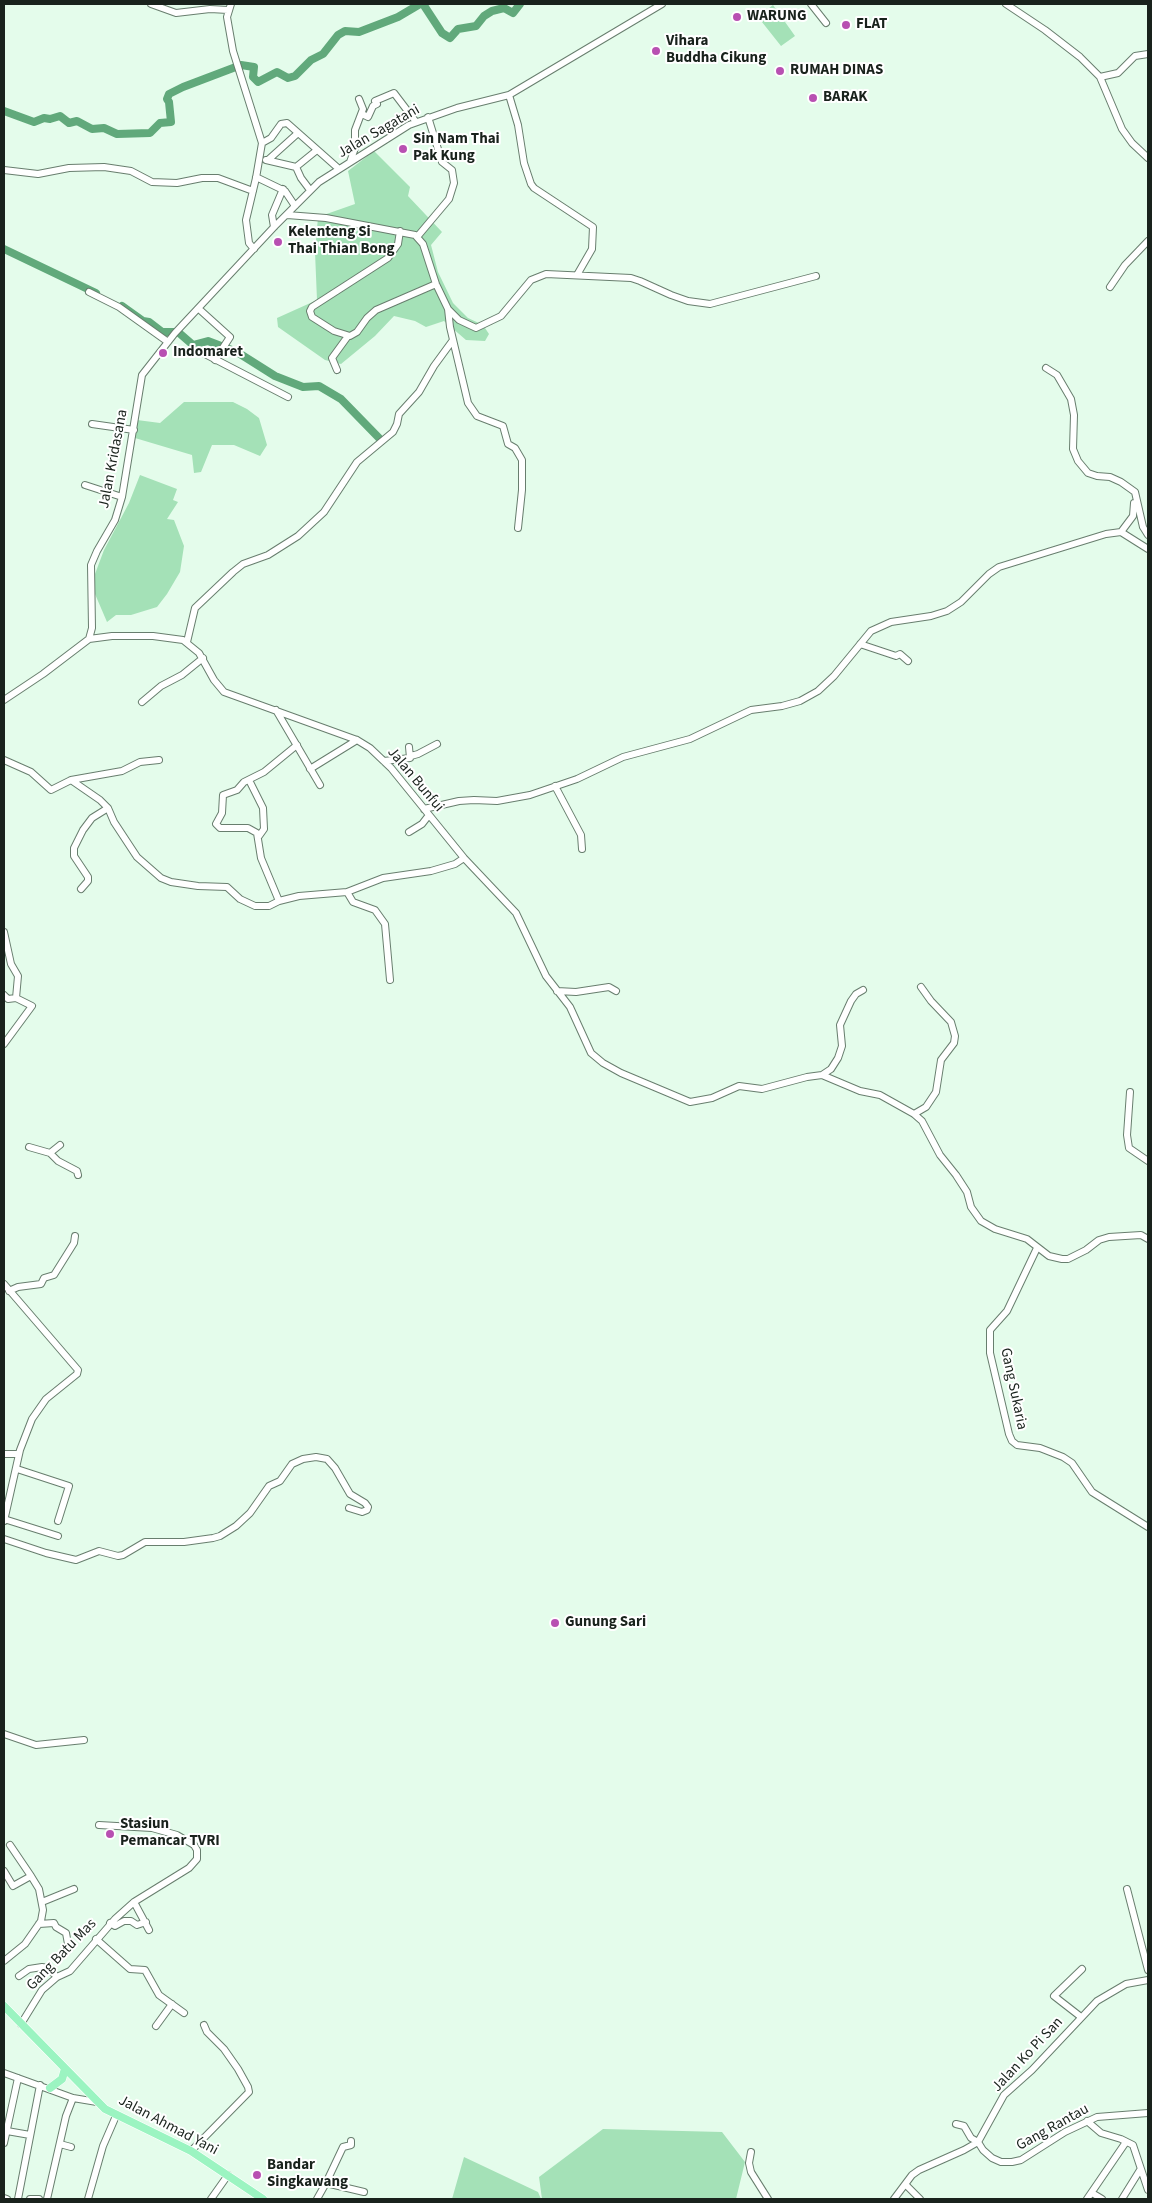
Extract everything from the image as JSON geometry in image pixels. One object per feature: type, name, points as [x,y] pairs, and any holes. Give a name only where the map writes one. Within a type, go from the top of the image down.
[{"type":"main road","name":"Jalan Ahmad Yani","points":[[4,2006],[97,2102],[116,2116],[191,2152],[263,2199]]},
{"type":"main road","points":[[50,2088],[62,2079],[65,2070]]},
{"type":"street","points":[[151,4],[176,13],[230,7],[233,50],[262,143],[246,220],[247,238],[254,249]]},
{"type":"street","name":"Jalan Sagatani","points":[[176,332],[310,190],[339,169],[416,122],[509,95],[662,4]]},
{"type":"street","points":[[811,4],[826,23]]},
{"type":"street","points":[[1006,4],[1045,30],[1080,57],[1100,77],[1122,129],[1132,143],[1148,158]]},
{"type":"street","points":[[1100,77],[1118,73],[1135,56],[1148,54]]},
{"type":"street","points":[[362,114],[368,118],[373,106],[377,104],[375,101],[394,94],[416,122]]},
{"type":"street","points":[[509,95],[524,163],[531,184],[534,188],[593,227],[592,249],[577,275]]},
{"type":"street","points":[[350,162],[355,148],[355,130],[362,114],[363,104],[359,100]]},
{"type":"street","points":[[417,237],[449,199],[454,183],[453,172],[442,162],[428,117]]},
{"type":"street","points":[[262,143],[271,138],[284,122],[290,124],[316,150],[339,169]]},
{"type":"street","points":[[268,160],[298,133]]},
{"type":"street","points":[[296,167],[316,150]]},
{"type":"street","points":[[260,158],[296,167]]},
{"type":"street","points":[[4,170],[28,174],[68,168],[104,167],[131,171],[152,182],[177,183],[202,178],[218,178],[253,191]]},
{"type":"street","points":[[296,167],[300,178],[310,190]]},
{"type":"street","points":[[256,177],[283,189],[295,206]]},
{"type":"street","points":[[274,227],[272,215],[283,189]]},
{"type":"street","points":[[287,215],[326,218],[400,231],[417,237],[423,244],[436,284],[448,309],[452,340],[466,397],[471,408],[479,417],[503,426],[508,444],[518,452],[522,460],[522,490],[518,528]]},
{"type":"street","points":[[348,336],[316,321],[311,315],[311,308],[388,258],[398,244],[400,231]]},
{"type":"street","points":[[1110,287],[1126,264],[1148,241]]},
{"type":"street","points":[[448,309],[459,320],[478,328],[505,313],[523,289],[538,276],[548,273],[630,278],[688,301],[710,304],[816,276]]},
{"type":"street","points":[[337,370],[332,358],[348,336],[354,334],[376,310],[436,284]]},
{"type":"street","points":[[89,292],[119,307],[168,342]]},
{"type":"street","points":[[198,309],[230,337],[215,360]]},
{"type":"street","name":"Jalan Kridasana","points":[[89,639],[92,628],[91,565],[115,520],[122,497],[134,430],[140,380],[145,370],[176,332]]},
{"type":"street","points":[[4,700],[50,669],[89,639],[112,636],[153,636],[174,637],[187,642],[195,608],[243,564],[268,555],[298,536],[324,512],[357,462],[393,432],[398,424],[399,414],[419,392],[452,340]]},
{"type":"street","points":[[203,353],[288,397]]},
{"type":"street","points":[[1046,368],[1057,375],[1071,400],[1074,415],[1073,449],[1082,467],[1097,476],[1110,477],[1121,482],[1135,492],[1143,527],[1148,535]]},
{"type":"street","points":[[92,424],[134,430]]},
{"type":"street","points":[[85,486],[122,497]]},
{"type":"street","points":[[1121,532],[1133,516],[1135,492]]},
{"type":"street","points":[[424,809],[474,800],[503,801],[577,779],[623,757],[690,739],[751,710],[782,706],[800,701],[818,691],[834,676],[871,631],[878,626],[947,611],[961,602],[988,574],[999,567],[1106,534],[1121,532],[1148,549]]},
{"type":"street","name":"Jalan Bunfui","points":[[187,642],[203,658],[214,680],[224,692],[357,740],[370,748],[384,762],[464,858],[516,913],[538,962],[578,1021],[591,1053],[603,1063],[621,1073],[690,1102],[712,1098],[739,1086],[762,1089],[807,1077],[822,1076]]},
{"type":"street","points":[[860,644],[896,656],[900,654],[908,661]]},
{"type":"street","points":[[142,702],[161,686],[182,675],[203,658]]},
{"type":"street","points":[[276,710],[320,785]]},
{"type":"street","points":[[310,769],[357,740]]},
{"type":"street","points":[[384,762],[406,760],[437,744]]},
{"type":"street","points":[[279,901],[261,858],[259,836],[255,831],[248,828],[220,828],[216,825],[222,813],[223,795],[237,790],[249,780],[268,769],[297,745]]},
{"type":"street","points":[[409,747],[411,756]]},
{"type":"street","points":[[4,760],[31,772],[51,790],[71,780],[116,772],[140,762],[159,760]]},
{"type":"street","points":[[71,780],[100,800],[108,808],[114,822],[137,857],[161,878],[171,882],[198,886],[228,887],[240,899],[255,906],[269,906],[279,901],[299,896],[347,892],[383,878],[431,871],[455,864],[464,858]]},
{"type":"street","points":[[249,780],[263,808],[264,829],[259,836]]},
{"type":"street","points":[[555,786],[581,835],[582,848]]},
{"type":"street","points":[[81,889],[88,877],[74,855],[74,848],[83,830],[92,818],[108,808]]},
{"type":"street","points":[[408,832],[422,824],[429,815]]},
{"type":"street","points":[[347,892],[353,902],[375,910],[385,924],[390,980]]},
{"type":"street","points":[[4,932],[11,964],[18,976],[16,998]]},
{"type":"street","points":[[914,1114],[926,1107],[936,1092],[941,1060],[954,1043],[955,1036],[951,1022],[930,1000],[921,987]]},
{"type":"street","points":[[557,991],[576,992],[609,988],[616,990]]},
{"type":"street","points":[[822,1076],[831,1069],[838,1058],[842,1046],[840,1025],[853,996],[863,990]]},
{"type":"street","points":[[4,996],[8,999],[16,998],[32,1006],[4,1044]]},
{"type":"street","points":[[822,1076],[860,1091],[880,1095],[914,1114],[922,1121],[940,1155],[956,1175],[966,1192],[971,1207],[981,1221],[995,1229],[1027,1239],[1048,1256],[1062,1260],[1068,1259],[1086,1250],[1099,1240],[1109,1237],[1141,1235],[1148,1239]]},
{"type":"street","points":[[1130,1092],[1127,1135],[1129,1148],[1148,1161]]},
{"type":"street","points":[[50,1153],[60,1145]]},
{"type":"street","points":[[29,1147],[50,1153],[58,1161],[77,1171],[78,1175]]},
{"type":"street","points":[[9,1291],[18,1287],[41,1284],[44,1278],[54,1275],[74,1243],[74,1236]]},
{"type":"street","name":"Gang Sukaria","points":[[1037,1248],[1007,1311],[990,1330],[990,1353],[1009,1434],[1014,1444],[1040,1448],[1063,1457],[1072,1463],[1092,1492],[1148,1527]]},
{"type":"street","points":[[4,1284],[75,1365],[78,1372],[46,1399],[32,1419],[19,1454],[17,1469],[4,1516],[58,1536]]},
{"type":"street","points":[[4,1454],[19,1454]]},
{"type":"street","points":[[4,1539],[39,1551],[76,1560],[99,1552],[123,1555],[145,1542],[184,1542],[220,1536],[250,1513],[269,1486],[280,1481],[292,1464],[303,1459],[316,1457],[327,1459],[335,1468],[350,1494],[368,1507],[367,1510],[362,1512],[349,1508]]},
{"type":"street","points":[[17,1469],[69,1486],[58,1521]]},
{"type":"street","points":[[4,1734],[36,1745],[84,1740]]},
{"type":"street","name":"Gang Batu Mas","points":[[21,2024],[42,1990],[70,1970],[110,1923],[134,1902],[189,1868],[198,1860],[197,1850],[190,1842],[160,1829],[99,1825]]},
{"type":"street","points":[[4,1961],[25,1944],[43,1916],[40,1889],[10,1845]]},
{"type":"street","points":[[4,1871],[13,1886],[31,1876]]},
{"type":"street","points":[[42,1902],[74,1889]]},
{"type":"street","points":[[1127,1889],[1148,1970]]},
{"type":"street","points":[[134,1902],[149,1930]]},
{"type":"street","points":[[110,1923],[115,1926],[128,1921],[136,1925],[146,1922]]},
{"type":"street","points":[[39,1924],[54,1923],[56,1927],[66,1933],[68,1944]]},
{"type":"street","points":[[96,1939],[130,1969],[144,1970],[156,1991],[184,2013]]},
{"type":"street","points":[[20,1976],[29,1969],[42,1967],[48,1968],[57,1978]]},
{"type":"street","points":[[1080,2018],[1054,1996],[1082,1969]]},
{"type":"street","name":"Jalan Ko Pi San","points":[[978,2142],[1004,2095],[1036,2066],[1080,2018],[1108,1993],[1126,1984],[1148,1980]]},
{"type":"street","points":[[156,2026],[172,2004]]},
{"type":"street","points":[[191,2152],[249,2092],[238,2069],[224,2049],[207,2032],[204,2025]]},
{"type":"street","points":[[4,2073],[50,2088],[73,2098],[97,2102]]},
{"type":"street","points":[[4,2143],[18,2078]]},
{"type":"street","points":[[18,2199],[40,2085]]},
{"type":"street","points":[[47,2199],[66,2116],[73,2098]]},
{"type":"street","name":"Gang Rantau","points":[[956,2124],[964,2126],[972,2138],[978,2142],[982,2150],[992,2158],[1001,2162],[1012,2162],[1021,2160],[1065,2132],[1087,2121],[1104,2115],[1148,2112]]},
{"type":"street","points":[[88,2199],[102,2146],[116,2116]]},
{"type":"street","points":[[1087,2121],[1101,2133],[1126,2142],[1135,2149],[1140,2170],[1148,2190]]},
{"type":"street","points":[[7,2130],[30,2134]]},
{"type":"street","points":[[317,2199],[343,2147],[351,2145],[351,2141]]},
{"type":"street","points":[[894,2199],[919,2170],[978,2142]]},
{"type":"street","points":[[1087,2199],[1126,2142]]},
{"type":"street","points":[[60,2144],[71,2147]]},
{"type":"street","points":[[751,2152],[749,2163],[752,2172],[768,2199]]},
{"type":"street","points":[[1122,2199],[1140,2170]]},
{"type":"street","points":[[211,2199],[228,2175]]},
{"type":"street","points":[[326,2183],[364,2192]]},
{"type":"street","points":[[906,2184],[920,2199]]},
{"type":"street","points":[[1092,2193],[1102,2199]]},
{"type":"street","points":[[30,2199],[38,2199]]},
{"type":"green space","points":[[773,5],[795,36],[781,46],[758,17]]},
{"type":"green space","points":[[374,151],[410,187],[408,196],[442,232],[431,245],[438,272],[453,303],[468,318],[483,325],[489,334],[485,341],[466,340],[444,321],[426,327],[415,321],[394,316],[375,336],[341,364],[325,360],[278,327],[277,318],[317,300],[315,252],[318,217],[355,204],[348,171]]},
{"type":"green space","points":[[184,402],[233,402],[247,409],[259,418],[267,445],[260,456],[234,445],[212,445],[201,472],[194,473],[192,455],[135,438],[137,420],[160,423]]},
{"type":"green space","points":[[140,475],[177,489],[173,500],[178,502],[167,519],[174,520],[184,546],[180,572],[157,607],[131,615],[116,615],[107,622],[95,594],[95,574],[104,550],[129,503]]},
{"type":"green space","points":[[603,2129],[722,2132],[745,2162],[736,2199],[542,2199],[539,2177]]},
{"type":"green space","points":[[464,2157],[538,2192],[541,2199],[452,2199]]},
{"type":"waterway","points":[[4,111],[34,122],[44,118],[50,119],[60,116],[69,123],[77,121],[92,129],[104,128],[117,134],[150,133],[160,123],[171,122],[167,99],[169,94],[183,87],[241,65],[254,67],[253,77],[258,82],[277,72],[288,78],[295,76],[311,60],[323,54],[338,35],[345,31],[359,32],[398,17],[420,4]]},
{"type":"waterway","points":[[423,4],[442,33],[450,38],[458,29],[476,26],[484,16],[492,11],[504,8],[513,13],[520,4]]},
{"type":"waterway","points":[[4,249],[96,293]]},
{"type":"waterway","points":[[122,306],[162,332],[178,332],[193,345],[208,341],[237,352],[275,376],[303,387],[319,386],[341,399],[380,439]]},
{"type":"place","name":"WARUNG","points":[[737,17]]},
{"type":"place","name":"FLAT","points":[[846,25]]},
{"type":"place","name":"Vihara Buddha Cikung","points":[[656,51]]},
{"type":"place","name":"RUMAH DINAS","points":[[780,71]]},
{"type":"place","name":"BARAK","points":[[813,98]]},
{"type":"place","name":"Sin Nam Thai Pak Kung","points":[[403,149]]},
{"type":"place","name":"Kelenteng Si Thai Thian Bong","points":[[278,242]]},
{"type":"place","name":"Indomaret","points":[[163,353]]},
{"type":"place","name":"Gunung Sari","points":[[555,1623]]},
{"type":"place","name":"Stasiun Pemancar TVRI","points":[[110,1834]]},
{"type":"place","name":"Bandar Singkawang","points":[[257,2175]]}]
